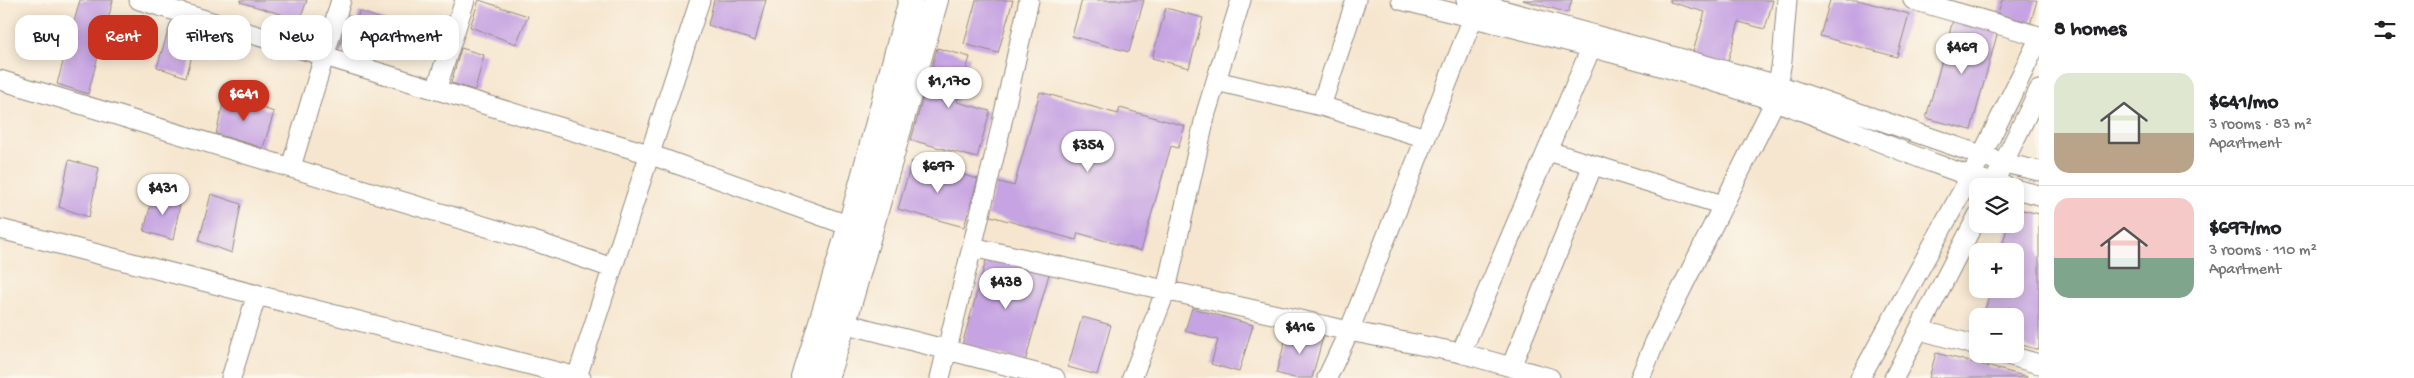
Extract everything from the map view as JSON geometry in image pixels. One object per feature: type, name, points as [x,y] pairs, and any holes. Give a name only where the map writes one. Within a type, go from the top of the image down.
[{"type":"main road","points":[[804,378],[850,226],[911,0]]},
{"type":"main road","points":[[826,378],[844,323],[936,0]]},
{"type":"street","points":[[139,0],[261,37]]},
{"type":"street","points":[[332,32],[341,0]]},
{"type":"street","points":[[436,90],[465,0]]},
{"type":"street","points":[[0,229],[579,377],[612,268],[700,0]]},
{"type":"street","points":[[940,378],[996,149],[1029,0]]},
{"type":"street","points":[[1132,378],[1166,290],[1216,81],[1241,0]]},
{"type":"street","points":[[1321,106],[1356,0]]},
{"type":"street","points":[[1401,0],[1473,5],[1776,93],[2004,163],[2039,171]]},
{"type":"street","points":[[1640,378],[1655,342],[1776,93],[1782,61],[1786,0]]},
{"type":"street","points":[[1860,378],[1982,155],[2039,38],[1913,0]]},
{"type":"street","points":[[1473,5],[1591,48],[1776,93],[1976,178]]},
{"type":"street","points":[[1327,378],[1349,331],[1426,138],[1473,5]]},
{"type":"street","points":[[1461,353],[1591,48]]},
{"type":"street","points":[[332,59],[649,154],[850,226]]},
{"type":"street","points":[[291,167],[324,60]]},
{"type":"street","points":[[0,80],[64,101],[291,167],[540,243],[612,268]]},
{"type":"street","points":[[1216,81],[1321,106],[1426,138]]},
{"type":"street","points":[[1999,178],[2004,163],[2039,90]]},
{"type":"street","points":[[1548,151],[1723,205]]},
{"type":"street","points":[[1511,367],[1593,165]]},
{"type":"street","points":[[2024,191],[2039,195]]},
{"type":"street","points":[[1894,378],[1969,233]]},
{"type":"street","points":[[972,247],[1349,331],[1461,353],[1550,378]]},
{"type":"street","points":[[231,378],[257,294]]},
{"type":"street","points":[[844,323],[1055,378]]},
{"type":"street","points":[[1920,330],[1969,344]]},
{"type":"street","points":[[2024,360],[2039,364]]},
{"type":"building","points":[[80,0],[113,0],[109,15],[88,15],[88,60],[97,60],[88,94],[57,84],[64,60],[78,60],[78,15],[76,15]]},
{"type":"building","points":[[241,0],[307,0],[302,15],[283,15],[240,2]]},
{"type":"building","points":[[479,0],[528,16],[516,44],[470,27]]},
{"type":"building","points":[[714,0],[766,0],[755,41],[708,25]]},
{"type":"building","points":[[976,0],[1013,0],[998,53],[964,44]]},
{"type":"building","points":[[1082,0],[1144,0],[1129,52],[1072,36]]},
{"type":"building","points":[[1523,0],[1572,0],[1568,13]]},
{"type":"building","points":[[1670,0],[1773,0],[1765,29],[1739,22],[1727,64],[1692,55],[1705,12],[1670,2]]},
{"type":"building","points":[[1830,0],[1858,0],[1909,14],[1897,57],[1820,36]]},
{"type":"building","points":[[2002,0],[2037,0],[2030,25],[1997,16]]},
{"type":"building","points":[[1166,8],[1203,18],[1189,68],[1152,58]]},
{"type":"building","points":[[359,11],[370,15],[358,15]]},
{"type":"building","points":[[1953,20],[1998,31],[1971,130],[1926,118]]},
{"type":"building","points":[[168,32],[168,60],[191,60],[186,77],[157,67]]},
{"type":"building","points":[[342,38],[342,53],[338,51]]},
{"type":"building","points":[[461,48],[484,55],[475,90],[451,83]]},
{"type":"building","points":[[937,48],[970,57],[957,102],[990,111],[977,158],[911,140]]},
{"type":"building","points":[[360,60],[375,60],[373,65]]},
{"type":"building","points":[[1040,92],[1118,114],[1120,108],[1185,126],[1178,148],[1171,146],[1141,251],[1078,233],[1076,240],[987,215],[996,181],[1014,186]]},
{"type":"building","points":[[225,95],[274,112],[263,148],[216,134]]},
{"type":"building","points":[[69,160],[99,168],[89,217],[59,207]]},
{"type":"building","points":[[912,161],[978,179],[964,227],[898,209]]},
{"type":"building","points":[[154,191],[181,199],[173,240],[144,231]]},
{"type":"building","points":[[211,194],[241,204],[232,253],[199,241]]},
{"type":"building","points":[[2024,210],[2039,214],[2039,350],[2024,346],[2024,308],[1985,308],[1988,298],[2024,298],[2024,243],[2003,243],[2006,233],[2024,233]]},
{"type":"building","points":[[987,257],[1049,274],[1025,362],[962,345]]},
{"type":"building","points":[[1192,308],[1253,325],[1239,372],[1211,364],[1218,340],[1185,331]]},
{"type":"building","points":[[1082,317],[1111,325],[1097,375],[1068,367]]},
{"type":"building","points":[[1289,328],[1323,337],[1312,378],[1294,378],[1276,373]]},
{"type":"building","points":[[1936,353],[2028,377],[2028,378],[1929,378]]}]
